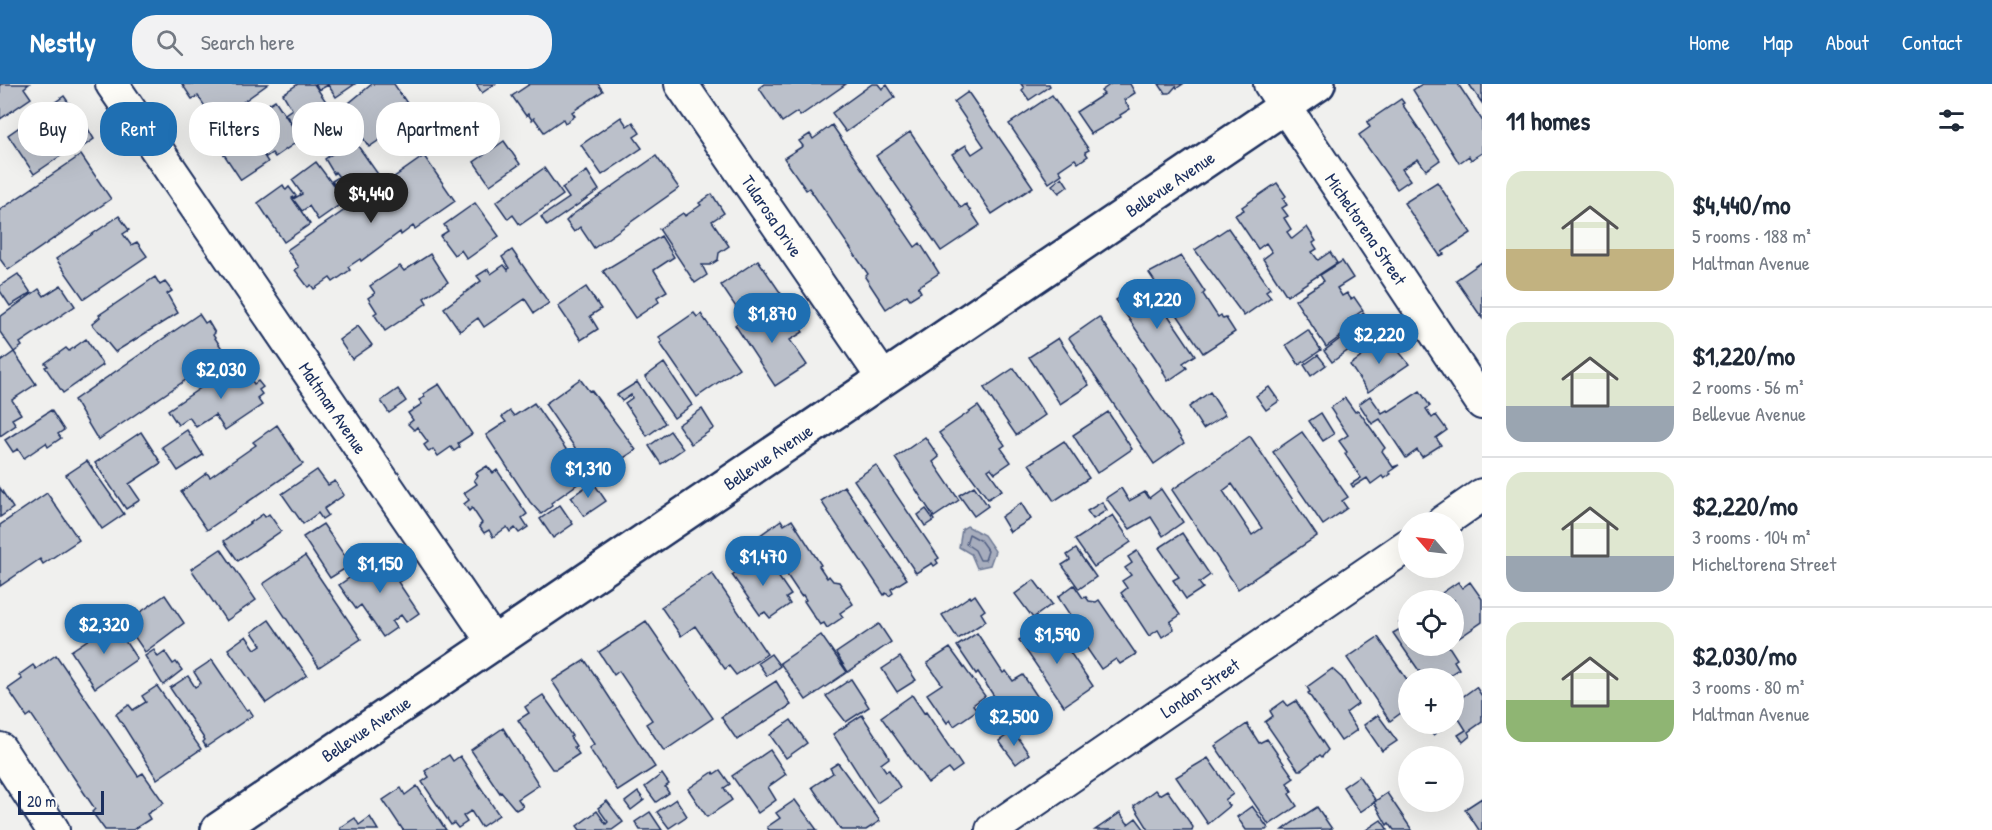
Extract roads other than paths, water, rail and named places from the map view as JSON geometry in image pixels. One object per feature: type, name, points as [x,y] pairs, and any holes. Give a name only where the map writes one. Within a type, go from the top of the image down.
[{"type":"street","name":"Maltman Avenue","points":[[112,84],[493,642]]},
{"type":"street","name":"Tularosa Drive","points":[[681,84],[883,378]]},
{"type":"street","name":"Bellevue Avenue","points":[[218,830],[883,378],[1277,96],[1318,84]]},
{"type":"street","name":"Micheltorena Street","points":[[1277,96],[1482,403]]},
{"type":"street","points":[[1457,512],[1482,495]]},
{"type":"street","name":"London Street","points":[[992,830],[1398,552]]},
{"type":"street","points":[[0,749],[53,830]]},
{"type":"water","points":[[967,526],[984,535],[995,551],[990,565],[977,568],[971,554],[959,547],[962,529]]}]
